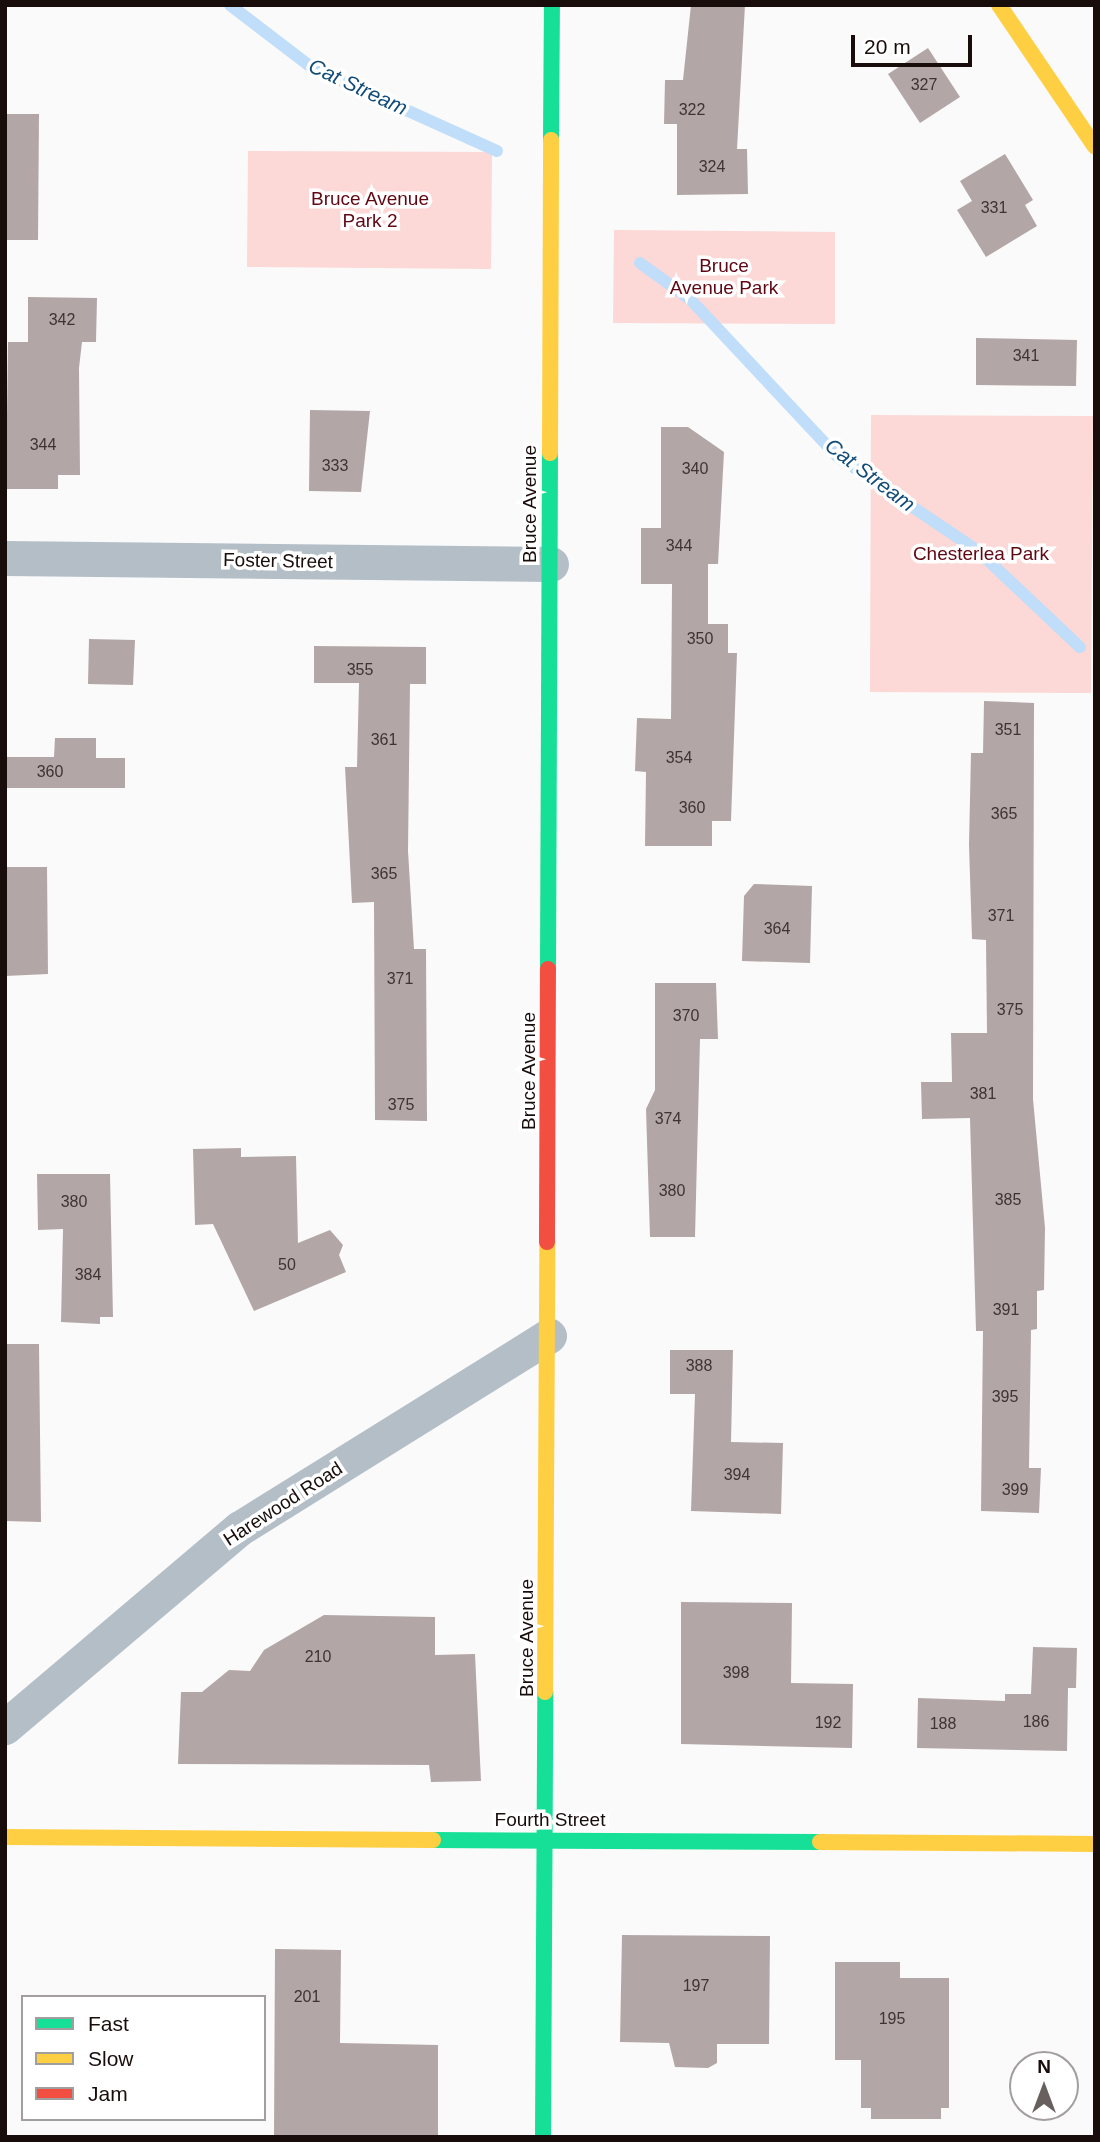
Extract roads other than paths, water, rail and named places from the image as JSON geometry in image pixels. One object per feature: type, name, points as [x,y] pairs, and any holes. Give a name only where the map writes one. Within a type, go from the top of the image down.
[{"type":"street","name":"Bruce Avenue","points":[[543,2137],[548,1841],[552,5]]},
{"type":"street","points":[[999,5],[1095,147]]},
{"type":"street","name":"Foster Street","points":[[5,558],[551,564]]},
{"type":"street","name":"Harewood Road","points":[[5,1727],[240,1528],[549,1336]]},
{"type":"street","name":"Fourth Street","points":[[5,1838],[1095,1844]]},
{"type":"waterway","name":"Cat Stream","points":[[230,5],[311,67],[497,151]]},
{"type":"waterway","name":"Cat Stream","points":[[640,263],[690,299],[837,456],[978,551],[1080,647]]},
{"type":"park label","name":"Bruce Avenue Park 2","points":[[370,210]]},
{"type":"park label","name":"Bruce Avenue Park","points":[[724,277]]},
{"type":"park label","name":"Chesterlea Park","points":[[981,554]]}]
